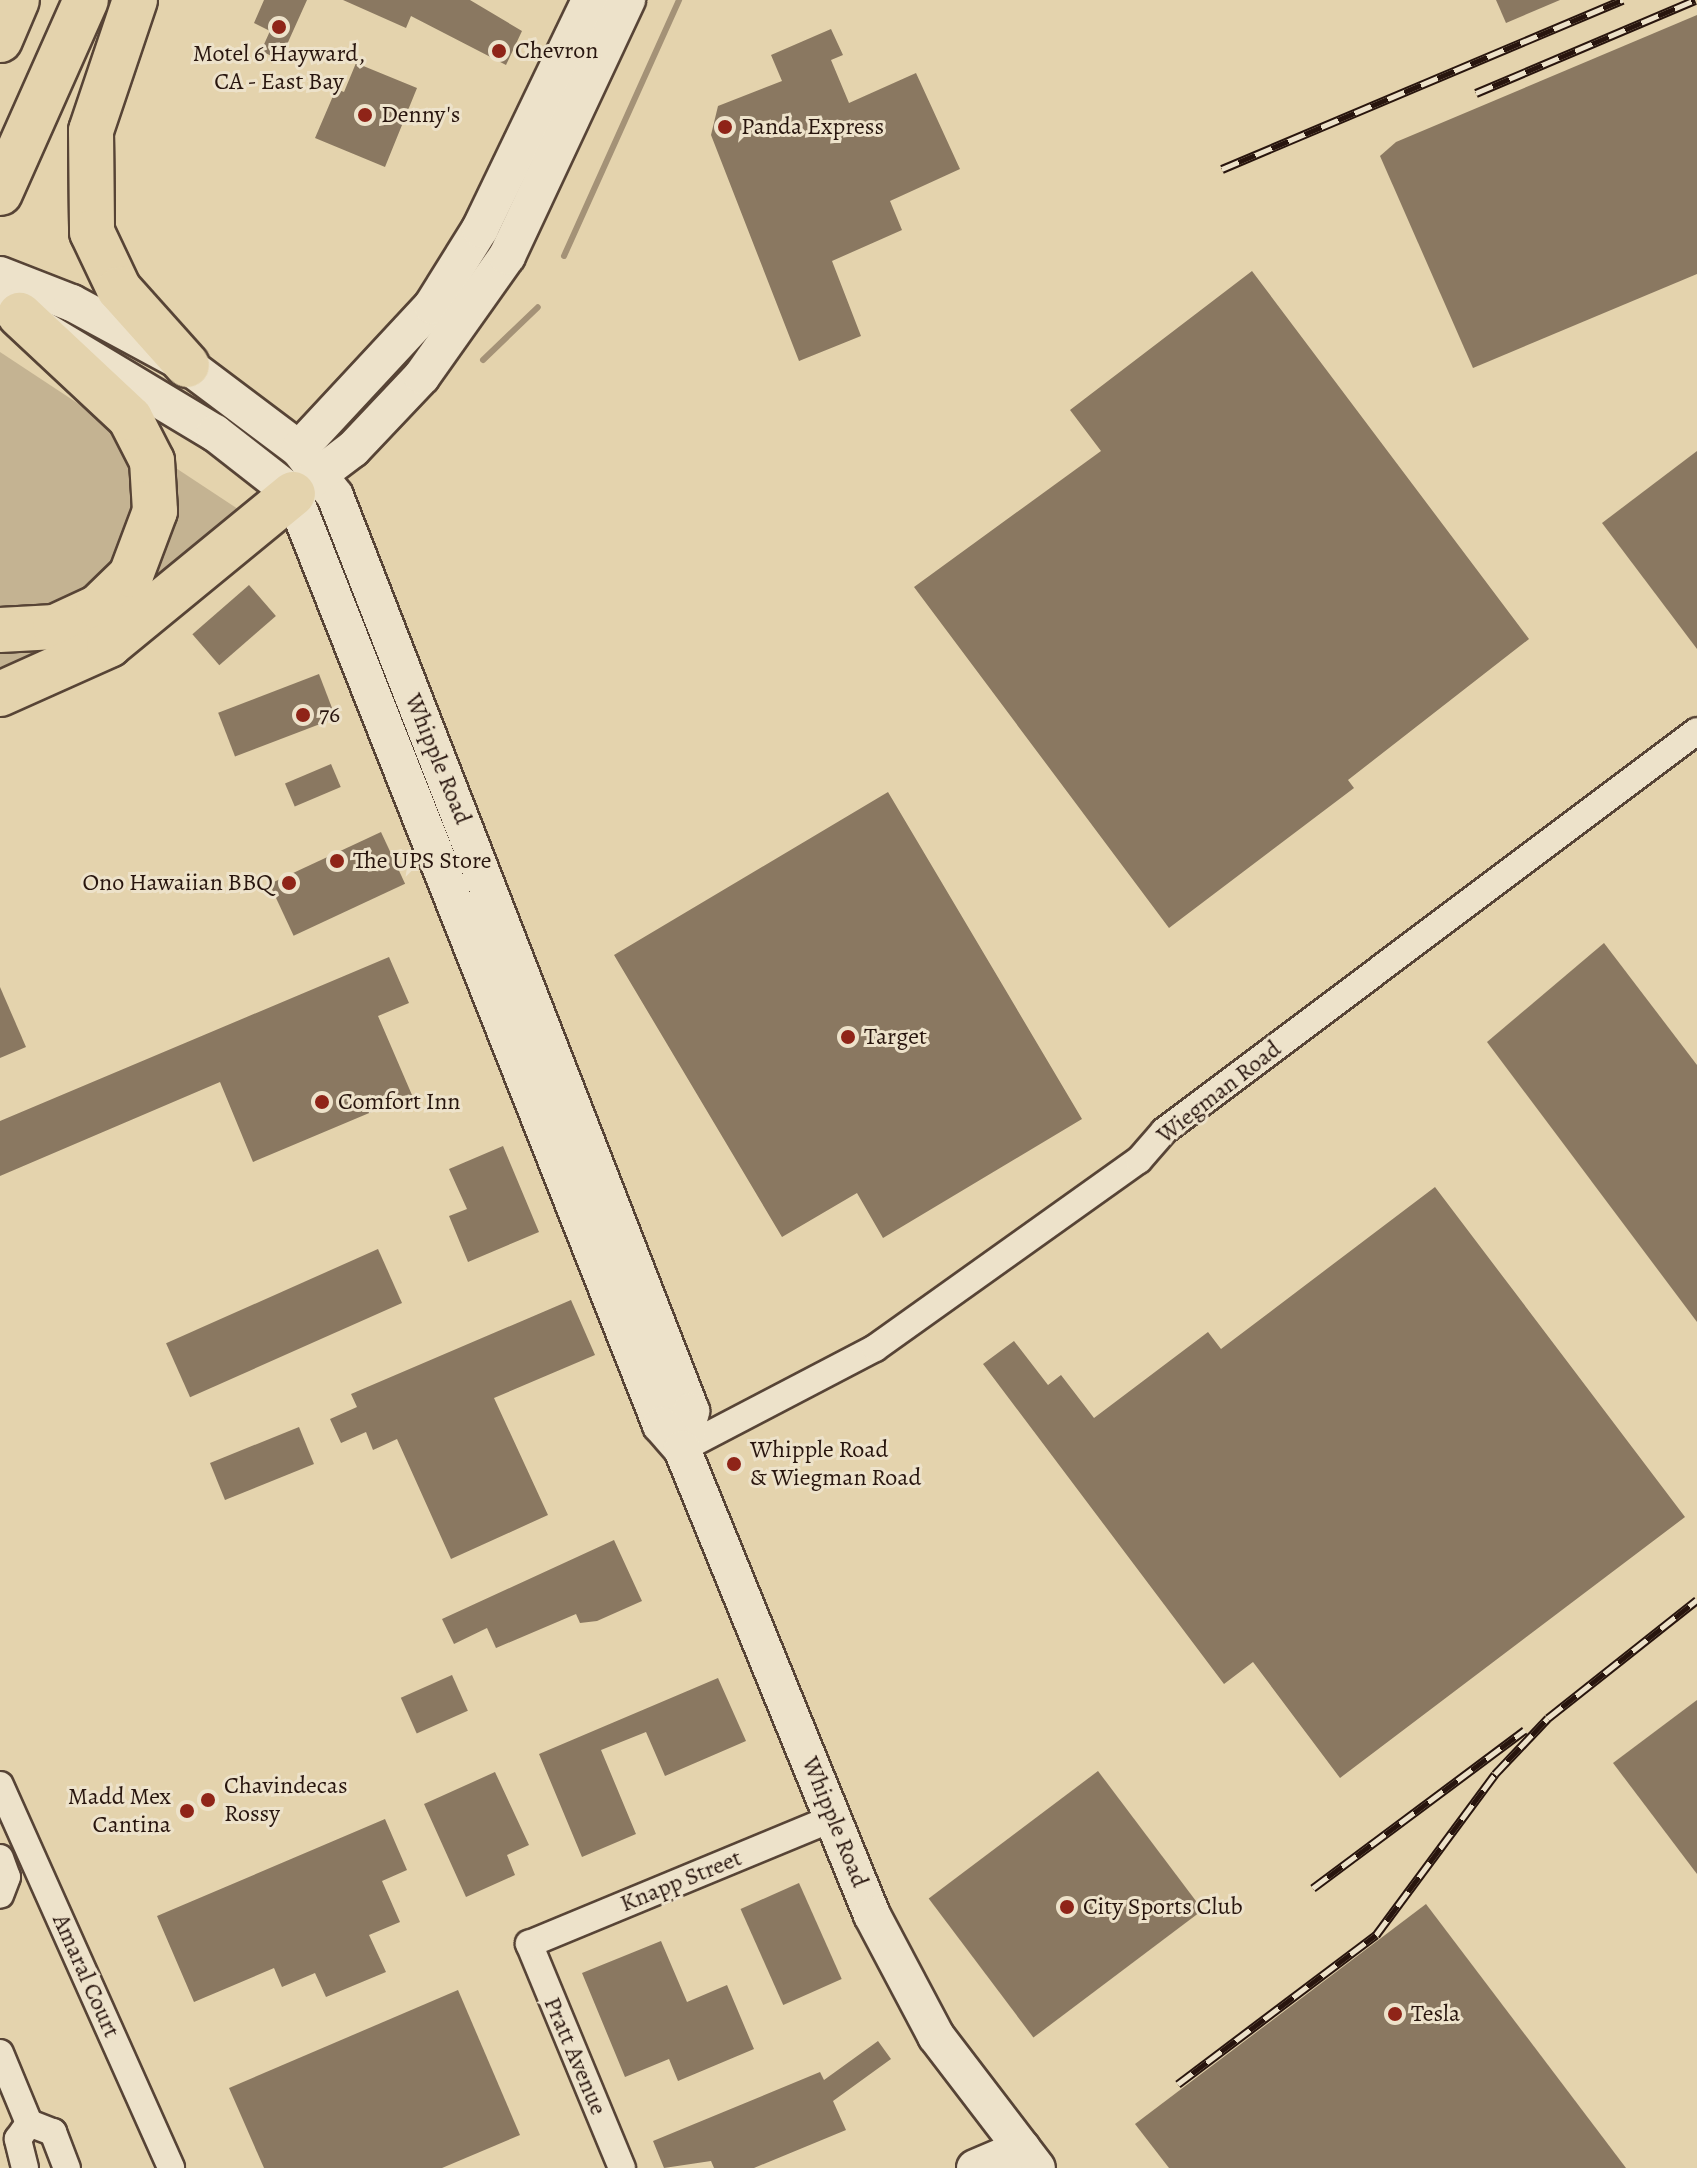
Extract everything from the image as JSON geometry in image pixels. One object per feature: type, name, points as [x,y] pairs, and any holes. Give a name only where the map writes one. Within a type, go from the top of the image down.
[{"type":"highway","points":[[0,40],[17,0]]},
{"type":"highway","points":[[0,193],[86,0]]},
{"type":"highway","points":[[135,0],[91,131],[92,232],[119,289],[187,365]]},
{"type":"highway","points":[[0,630],[55,627],[98,607],[131,575],[155,511],[152,461],[130,418],[10,309]]},
{"type":"highway","points":[[0,694],[109,645],[305,472]]},
{"type":"main road","points":[[305,472],[432,306],[480,229],[590,0]]},
{"type":"main road","points":[[305,472],[422,376],[507,256],[627,0]]},
{"type":"main road","points":[[0,275],[72,303],[187,365],[305,472]]},
{"type":"main road","name":"Whipple Road","points":[[10,309],[227,441],[305,472],[661,1425],[682,1449],[833,1818],[902,1977],[936,2036],[1029,2158]]},
{"type":"main road","points":[[975,2168],[1029,2158]]},
{"type":"street","name":"Wiegman Road","points":[[682,1449],[875,1348],[1139,1160],[1164,1131],[1697,731]]},
{"type":"street","name":"Amaral Court","points":[[0,1785],[171,2168]]},
{"type":"street","name":"Knapp Street","points":[[529,1944],[833,1818]]},
{"type":"street","points":[[0,1858],[7,1877],[0,1895]]},
{"type":"street","name":"Pratt Avenue","points":[[529,1944],[622,2168]]},
{"type":"street","points":[[0,2053],[29,2123],[53,2132],[67,2168]]},
{"type":"street","points":[[25,2168],[18,2139],[29,2123]]},
{"type":"shaded area","points":[[0,352],[241,511],[102,632],[0,667]]},
{"type":"building","name":"Motel 6 Hayward, CA - East Bay","points":[[264,0],[307,0],[280,60],[261,51],[270,31],[254,23]]},
{"type":"building","points":[[343,0],[470,0],[522,31],[506,65],[411,16],[406,28]]},
{"type":"building","points":[[1496,0],[1560,0],[1506,23]]},
{"type":"building","points":[[1697,15],[1697,274],[1473,368],[1380,156],[1396,142]]},
{"type":"building","points":[[831,29],[843,55],[831,60],[849,103],[916,73],[960,169],[890,201],[902,230],[832,261],[861,336],[799,361],[711,135],[718,106],[782,81],[771,55]]},
{"type":"building","name":"Denny's","points":[[356,63],[417,88],[385,167],[315,138],[336,89],[344,92]]},
{"type":"building","points":[[1252,271],[1529,639],[1348,780],[1354,788],[1169,928],[914,587],[1101,451],[1070,410]]},
{"type":"building","points":[[1697,451],[1697,649],[1602,523]]},
{"type":"building","points":[[249,585],[276,616],[219,665],[192,634]]},
{"type":"building","points":[[319,674],[336,718],[235,757],[218,713]]},
{"type":"building","points":[[331,764],[341,787],[295,807],[285,784]]},
{"type":"building","name":"Target","points":[[888,792],[1082,1119],[883,1238],[857,1193],[782,1237],[614,955]]},
{"type":"building","points":[[381,832],[405,884],[294,936],[270,884]]},
{"type":"building","points":[[1604,943],[1697,1065],[1697,1322],[1487,1042]]},
{"type":"building","points":[[389,957],[409,1003],[378,1016],[412,1095],[253,1162],[220,1082],[0,1176],[0,1121]]},
{"type":"building","points":[[0,987],[26,1047],[0,1058]]},
{"type":"building","points":[[503,1146],[539,1232],[468,1262],[449,1216],[467,1209],[449,1169]]},
{"type":"building","points":[[1435,1187],[1685,1517],[1340,1778],[1253,1662],[1224,1684],[983,1364],[1014,1341],[1048,1385],[1061,1375],[1094,1418],[1208,1332],[1221,1349]]},
{"type":"building","points":[[378,1249],[402,1303],[190,1397],[166,1343]]},
{"type":"building","points":[[571,1300],[595,1355],[494,1398],[548,1515],[451,1559],[397,1439],[373,1450],[366,1432],[341,1443],[330,1419],[357,1407],[351,1394]]},
{"type":"building","points":[[299,1427],[314,1464],[225,1500],[210,1463]]},
{"type":"building","points":[[614,1540],[642,1601],[597,1621],[580,1623],[576,1614],[496,1648],[487,1628],[454,1644],[442,1619]]},
{"type":"building","points":[[452,1675],[468,1711],[417,1733],[401,1698]]},
{"type":"building","points":[[718,1678],[746,1741],[665,1776],[646,1732],[601,1750],[636,1834],[582,1857],[539,1754]]},
{"type":"building","points":[[1697,1700],[1697,1874],[1613,1763]]},
{"type":"building","name":"City Sports Club","points":[[1098,1771],[1203,1910],[1033,2038],[929,1899]]},
{"type":"building","points":[[495,1772],[529,1845],[507,1855],[515,1875],[466,1897],[424,1804]]},
{"type":"building","points":[[385,1819],[407,1870],[382,1881],[400,1922],[369,1935],[386,1972],[326,1997],[315,1973],[282,1987],[274,1968],[194,2002],[157,1916]]},
{"type":"building","points":[[799,1883],[842,1979],[783,2005],[741,1909]]},
{"type":"building","name":"Tesla","points":[[1426,1904],[1626,2168],[1169,2168],[1135,2124]]},
{"type":"building","points":[[661,1941],[687,2002],[727,1985],[754,2049],[678,2081],[669,2059],[625,2077],[582,1973]]},
{"type":"building","points":[[458,1990],[520,2135],[442,2168],[264,2168],[229,2088]]},
{"type":"building","points":[[878,2041],[891,2059],[833,2101],[846,2130],[754,2168],[714,2168],[711,2161],[664,2168],[653,2141],[820,2072],[824,2080]]},
{"type":"waterway","points":[[564,256],[679,0]]},
{"type":"waterway","points":[[483,360],[538,307]]},
{"type":"railway","points":[[1222,169],[1623,0]]},
{"type":"railway","points":[[1476,93],[1695,0]]},
{"type":"railway","points":[[1178,2084],[1376,1935],[1495,1774],[1548,1718],[1697,1600]]},
{"type":"railway","points":[[1313,1888],[1525,1730]]},
{"type":"place","name":"Motel 6 Hayward, CA - East Bay","points":[[279,27]]},
{"type":"place","name":"Chevron","points":[[499,51]]},
{"type":"place","name":"Denny's","points":[[365,115]]},
{"type":"place","name":"Panda Express","points":[[725,127]]},
{"type":"place","name":"76","points":[[303,715]]},
{"type":"place","name":"The UPS Store","points":[[337,861]]},
{"type":"place","name":"Ono Hawaiian BBQ","points":[[289,883]]},
{"type":"place","name":"Target","points":[[848,1037]]},
{"type":"place","name":"Comfort Inn","points":[[322,1102]]},
{"type":"place","name":"Whipple Road & Wiegman Road","points":[[734,1464]]},
{"type":"place","name":"Chavindecas Rossy","points":[[208,1800]]},
{"type":"place","name":"Madd Mex Cantina","points":[[187,1811]]},
{"type":"place","name":"City Sports Club","points":[[1067,1907]]},
{"type":"place","name":"Tesla","points":[[1395,2014]]}]
